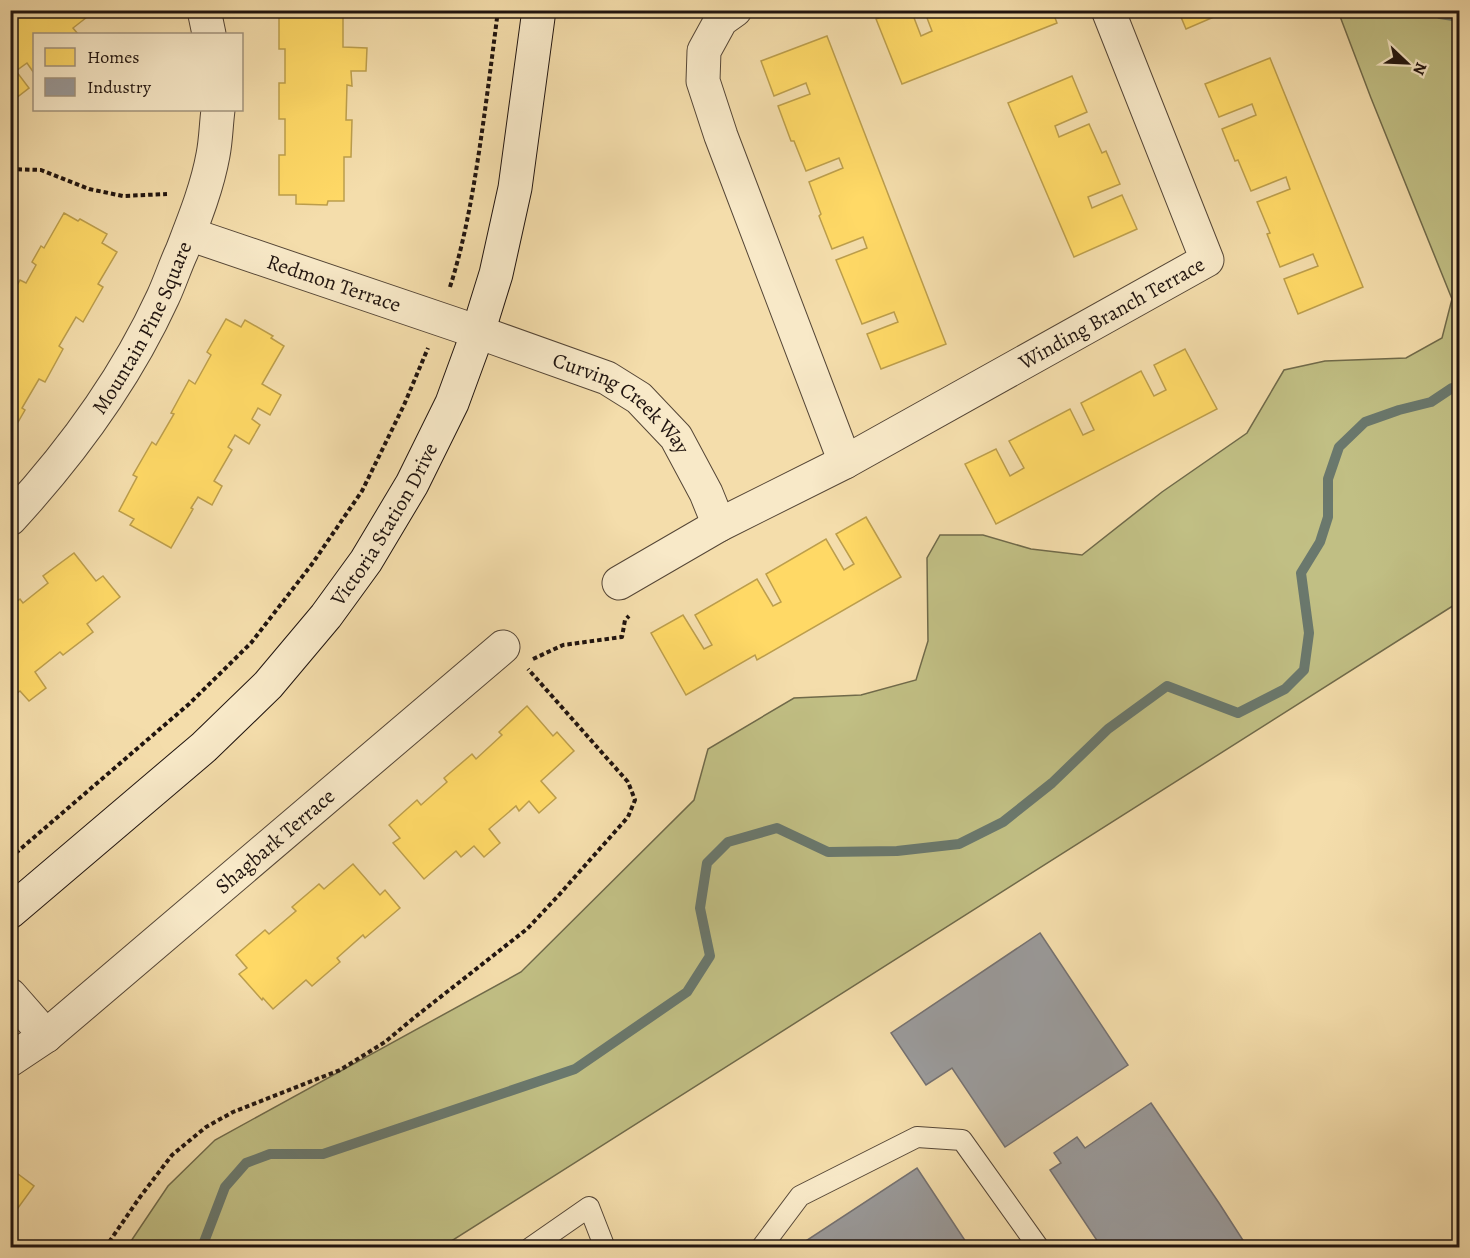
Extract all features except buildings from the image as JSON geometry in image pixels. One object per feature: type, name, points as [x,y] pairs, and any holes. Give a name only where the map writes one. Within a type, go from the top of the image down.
[{"type":"street","points":[[204,10],[209,33]]},
{"type":"street","name":"Victoria Station Drive","points":[[10,912],[204,747],[268,685],[326,616],[366,561],[412,484],[452,403],[496,274],[515,188],[539,10]]},
{"type":"street","points":[[735,10],[721,20],[704,51],[703,81],[725,148],[845,462]]},
{"type":"street","name":"Winding Branch Terrace","points":[[622,580],[719,525],[845,462],[1207,260],[1108,10]]},
{"type":"street","name":"Mountain Pine Square","points":[[10,519],[43,484],[80,438],[126,368],[163,297],[201,200],[213,155],[218,111]]},
{"type":"street","name":"Redmon Terrace","points":[[189,234],[478,332]]},
{"type":"street","name":"Curving Creek Way","points":[[478,332],[607,378],[639,398],[676,437],[706,493],[719,525]]},
{"type":"street","name":"Shagbark Terrace","points":[[10,1060],[46,1036],[503,648]]},
{"type":"street","points":[[10,995],[46,1036]]},
{"type":"lane","points":[[761,1248],[800,1196],[917,1137],[962,1140],[1039,1248]]},
{"type":"lane","points":[[530,1248],[589,1208],[605,1248]]},
{"type":"path","points":[[10,858],[189,704],[251,643],[312,564],[362,491],[404,405],[440,318],[455,270],[471,203],[498,10]]},
{"type":"path","points":[[10,169],[41,170],[89,189],[123,196],[181,194],[201,200]]},
{"type":"path","points":[[105,1248],[172,1155],[206,1127],[233,1112],[340,1070],[385,1042],[527,928],[628,817],[635,800],[628,782],[524,664],[563,645],[622,636],[625,620],[638,605],[622,580]]},
{"type":"shaded area","points":[[1338,11],[1459,11],[1459,602],[442,1247],[127,1247],[168,1186],[215,1140],[521,972],[694,800],[708,749],[794,698],[861,695],[916,680],[928,641],[927,558],[940,535],[983,535],[1031,549],[1082,555],[1162,492],[1247,433],[1284,370],[1325,361],[1406,358],[1442,338],[1452,299]]},
{"type":"waterway","points":[[1433,10],[1440,14],[1460,17]]},
{"type":"waterway","points":[[199,1248],[204,1242],[225,1187],[246,1163],[270,1154],[323,1154],[575,1069],[687,992],[710,956],[700,908],[707,863],[728,842],[777,828],[828,852],[897,851],[959,844],[1003,822],[1052,783],[1108,729],[1167,686],[1238,713],[1285,689],[1304,670],[1309,633],[1301,573],[1320,542],[1328,517],[1328,479],[1339,447],[1365,422],[1431,402],[1452,388],[1460,386]]}]
